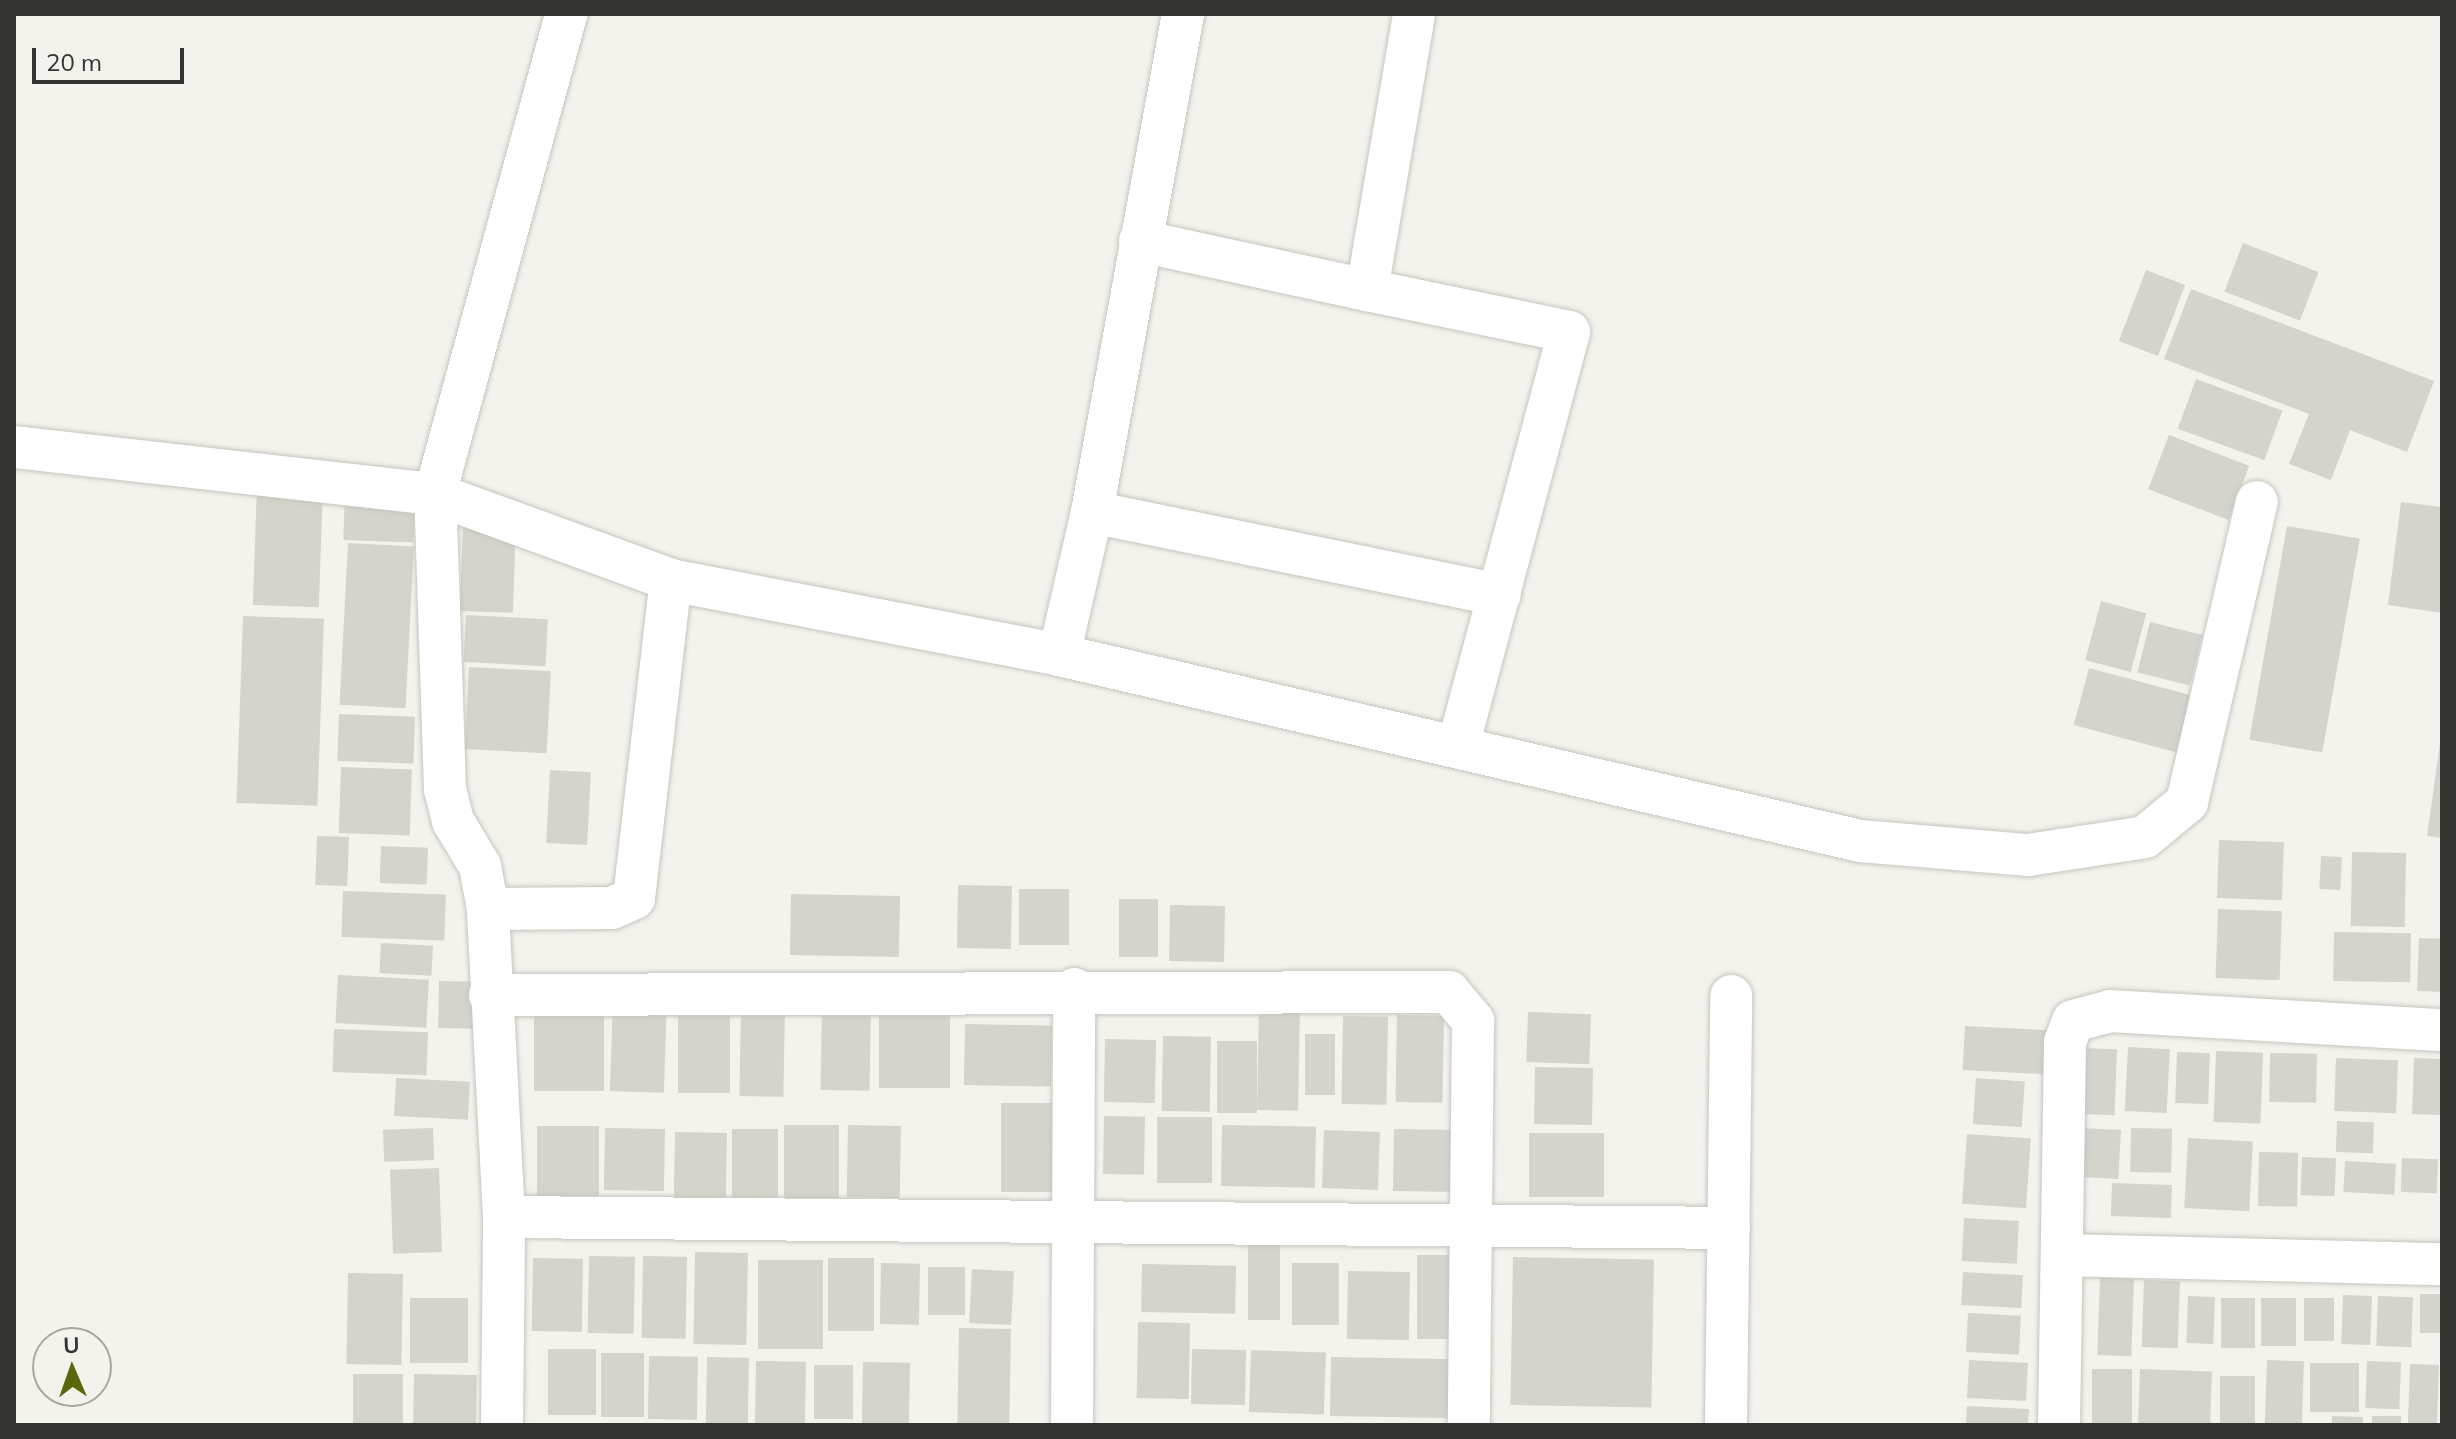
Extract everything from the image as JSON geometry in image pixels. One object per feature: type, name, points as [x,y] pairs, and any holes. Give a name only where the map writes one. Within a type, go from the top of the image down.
[{"type":"street","points":[[502,1425],[504,1217],[490,995],[488,909],[480,866],[453,821],[445,789],[435,494],[566,14]]},
{"type":"street","points":[[1059,655],[1092,512],[1183,14]]},
{"type":"street","points":[[1367,290],[1414,14]]},
{"type":"street","points":[[1140,241],[1569,332],[1458,745]]},
{"type":"street","points":[[14,447],[435,494],[671,580],[1059,655],[1458,745],[1860,841],[2028,855],[2145,837],[2187,802],[2257,502]]},
{"type":"street","points":[[1092,512],[1500,595]]},
{"type":"street","points":[[488,909],[612,908],[634,898],[671,580]]},
{"type":"street","points":[[490,995],[1435,988],[1455,995],[1473,1021],[1469,1425]]},
{"type":"street","points":[[1072,1425],[1074,989]]},
{"type":"street","points":[[1726,1425],[1731,996]]},
{"type":"street","points":[[2059,1425],[2065,1042],[2081,1016],[2110,1011],[2442,1030]]},
{"type":"street","points":[[504,1217],[1075,1228],[1729,1228]]},
{"type":"street","points":[[2064,1255],[2442,1264]]},
{"type":"building","points":[[2243,243],[2319,272],[2300,321],[2224,292]]},
{"type":"building","points":[[2146,270],[2185,285],[2158,356],[2119,341]]},
{"type":"building","points":[[2191,289],[2434,381],[2407,452],[2350,430],[2331,480],[2289,464],[2309,414],[2164,359]]},
{"type":"building","points":[[2196,379],[2282,410],[2264,460],[2178,429]]},
{"type":"building","points":[[2169,435],[2249,466],[2229,520],[2148,489]]},
{"type":"building","points":[[257,485],[323,487],[319,607],[253,605]]},
{"type":"building","points":[[345,491],[415,493],[413,542],[343,540]]},
{"type":"building","points":[[2401,502],[2442,507],[2442,613],[2388,605]]},
{"type":"building","points":[[463,523],[516,525],[513,613],[460,611]]},
{"type":"building","points":[[2287,526],[2360,539],[2322,753],[2249,740]]},
{"type":"building","points":[[348,543],[414,546],[405,708],[340,705]]},
{"type":"building","points":[[2101,601],[2146,613],[2131,672],[2085,660]]},
{"type":"building","points":[[466,615],[548,619],[545,666],[464,662]]},
{"type":"building","points":[[243,616],[324,619],[317,806],[236,803]]},
{"type":"building","points":[[2150,622],[2202,635],[2190,686],[2137,672]]},
{"type":"building","points":[[469,667],[551,671],[547,753],[465,749]]},
{"type":"building","points":[[2089,668],[2201,698],[2186,755],[2074,725]]},
{"type":"building","points":[[339,714],[415,717],[413,764],[337,761]]},
{"type":"building","points":[[2442,743],[2442,838],[2427,836]]},
{"type":"building","points":[[341,767],[412,769],[410,835],[339,833]]},
{"type":"building","points":[[550,770],[591,772],[587,845],[546,843]]},
{"type":"building","points":[[317,836],[349,837],[347,886],[315,885]]},
{"type":"building","points":[[2219,840],[2284,842],[2282,900],[2217,898]]},
{"type":"building","points":[[381,846],[428,848],[427,885],[380,883]]},
{"type":"building","points":[[2352,852],[2406,853],[2405,927],[2351,926]]},
{"type":"building","points":[[2321,856],[2342,857],[2340,890],[2319,889]]},
{"type":"building","points":[[958,885],[1012,886],[1011,949],[957,948]]},
{"type":"building","points":[[1019,889],[1069,889],[1069,945],[1019,945]]},
{"type":"building","points":[[343,891],[446,895],[444,941],[341,937]]},
{"type":"building","points":[[791,894],[900,896],[899,957],[790,955]]},
{"type":"building","points":[[1119,899],[1158,899],[1158,957],[1119,957]]},
{"type":"building","points":[[1170,905],[1225,906],[1224,962],[1169,961]]},
{"type":"building","points":[[2218,909],[2282,911],[2280,980],[2216,978]]},
{"type":"building","points":[[2334,932],[2411,933],[2410,982],[2333,981]]},
{"type":"building","points":[[2419,938],[2442,939],[2440,992],[2417,991]]},
{"type":"building","points":[[381,943],[433,946],[431,976],[379,973]]},
{"type":"building","points":[[338,975],[429,980],[426,1028],[335,1023]]},
{"type":"building","points":[[439,981],[480,982],[479,1029],[438,1028]]},
{"type":"building","points":[[613,1001],[667,1003],[664,1093],[610,1091]]},
{"type":"building","points":[[678,1001],[730,1001],[730,1093],[678,1093]]},
{"type":"building","points":[[534,1002],[604,1002],[604,1091],[534,1091]]},
{"type":"building","points":[[822,1002],[871,1003],[869,1091],[820,1090]]},
{"type":"building","points":[[1259,1003],[1300,1004],[1298,1111],[1257,1110]]},
{"type":"building","points":[[741,1005],[785,1006],[783,1097],[739,1096]]},
{"type":"building","points":[[879,1006],[950,1006],[950,1088],[879,1088]]},
{"type":"building","points":[[1528,1012],[1591,1014],[1589,1064],[1526,1062]]},
{"type":"building","points":[[1397,1015],[1444,1016],[1442,1103],[1395,1102]]},
{"type":"building","points":[[1343,1016],[1388,1017],[1386,1105],[1341,1104]]},
{"type":"building","points":[[965,1024],[1052,1026],[1051,1087],[964,1085]]},
{"type":"building","points":[[1965,1026],[2047,1030],[2045,1074],[1963,1070]]},
{"type":"building","points":[[334,1029],[428,1032],[426,1075],[332,1072]]},
{"type":"building","points":[[1305,1034],[1335,1034],[1335,1095],[1305,1095]]},
{"type":"building","points":[[1163,1036],[1211,1037],[1210,1112],[1162,1111]]},
{"type":"building","points":[[1105,1039],[1156,1040],[1155,1103],[1104,1102]]},
{"type":"building","points":[[1217,1041],[1257,1041],[1257,1113],[1217,1113]]},
{"type":"building","points":[[2128,1047],[2170,1049],[2167,1113],[2125,1111]]},
{"type":"building","points":[[2082,1048],[2117,1049],[2115,1115],[2080,1114]]},
{"type":"building","points":[[2216,1051],[2263,1053],[2260,1124],[2214,1122]]},
{"type":"building","points":[[2177,1052],[2210,1053],[2208,1104],[2175,1103]]},
{"type":"building","points":[[2270,1053],[2317,1054],[2316,1103],[2269,1102]]},
{"type":"building","points":[[2336,1058],[2398,1060],[2396,1113],[2334,1111]]},
{"type":"building","points":[[2414,1058],[2442,1059],[2440,1115],[2412,1114]]},
{"type":"building","points":[[1535,1067],[1593,1068],[1592,1125],[1534,1124]]},
{"type":"building","points":[[396,1078],[470,1082],[468,1120],[394,1116]]},
{"type":"building","points":[[1976,1078],[2025,1081],[2022,1127],[1973,1124]]},
{"type":"building","points":[[1001,1103],[1053,1103],[1053,1192],[1001,1192]]},
{"type":"building","points":[[1104,1116],[1145,1117],[1144,1175],[1103,1174]]},
{"type":"building","points":[[1157,1117],[1212,1117],[1212,1183],[1157,1183]]},
{"type":"building","points":[[2337,1121],[2374,1122],[2373,1153],[2336,1152]]},
{"type":"building","points":[[784,1125],[839,1125],[839,1198],[784,1198]]},
{"type":"building","points":[[848,1125],[901,1126],[900,1198],[847,1197]]},
{"type":"building","points":[[1222,1125],[1316,1127],[1315,1188],[1221,1186]]},
{"type":"building","points":[[537,1126],[599,1126],[599,1196],[537,1196]]},
{"type":"building","points":[[433,1128],[434,1160],[384,1162],[383,1130]]},
{"type":"building","points":[[605,1128],[665,1129],[664,1191],[604,1190]]},
{"type":"building","points":[[2082,1128],[2121,1130],[2118,1179],[2079,1177]]},
{"type":"building","points":[[2131,1128],[2172,1129],[2171,1173],[2130,1172]]},
{"type":"building","points":[[732,1129],[778,1129],[778,1203],[732,1203]]},
{"type":"building","points":[[1394,1129],[1458,1130],[1457,1192],[1393,1191]]},
{"type":"building","points":[[1324,1130],[1380,1132],[1378,1190],[1322,1188]]},
{"type":"building","points":[[675,1132],[727,1133],[726,1199],[674,1198]]},
{"type":"building","points":[[1529,1133],[1604,1133],[1604,1197],[1529,1197]]},
{"type":"building","points":[[1967,1134],[2031,1138],[2026,1208],[1962,1204]]},
{"type":"building","points":[[2188,1138],[2253,1141],[2249,1211],[2184,1208]]},
{"type":"building","points":[[2259,1152],[2298,1153],[2297,1207],[2258,1206]]},
{"type":"building","points":[[2302,1157],[2336,1158],[2335,1196],[2301,1195]]},
{"type":"building","points":[[2402,1158],[2438,1159],[2437,1193],[2401,1192]]},
{"type":"building","points":[[2345,1161],[2396,1164],[2394,1195],[2343,1192]]},
{"type":"building","points":[[439,1168],[442,1252],[393,1254],[390,1170]]},
{"type":"building","points":[[2112,1183],[2172,1185],[2171,1218],[2111,1216]]},
{"type":"building","points":[[1964,1218],[2019,1221],[2017,1264],[1962,1261]]},
{"type":"building","points":[[1248,1240],[1280,1240],[1280,1320],[1248,1320]]},
{"type":"building","points":[[695,1252],[748,1253],[746,1345],[693,1344]]},
{"type":"building","points":[[1417,1255],[1459,1255],[1459,1339],[1417,1339]]},
{"type":"building","points":[[589,1256],[635,1257],[634,1334],[588,1333]]},
{"type":"building","points":[[643,1256],[687,1257],[686,1339],[642,1338]]},
{"type":"building","points":[[1513,1257],[1654,1259],[1651,1407],[1510,1405]]},
{"type":"building","points":[[533,1258],[583,1259],[582,1332],[532,1331]]},
{"type":"building","points":[[828,1258],[874,1258],[874,1331],[828,1331]]},
{"type":"building","points":[[758,1260],[823,1260],[823,1349],[758,1349]]},
{"type":"building","points":[[881,1263],[920,1264],[919,1325],[880,1324]]},
{"type":"building","points":[[1292,1263],[1339,1263],[1339,1325],[1292,1325]]},
{"type":"building","points":[[1142,1264],[1236,1266],[1235,1314],[1141,1312]]},
{"type":"building","points":[[928,1267],[965,1267],[965,1315],[928,1315]]},
{"type":"building","points":[[972,1269],[1014,1271],[1011,1325],[969,1323]]},
{"type":"building","points":[[1348,1271],[1410,1272],[1409,1340],[1347,1339]]},
{"type":"building","points":[[1963,1272],[2023,1275],[2021,1308],[1961,1305]]},
{"type":"building","points":[[348,1273],[403,1274],[401,1365],[346,1364]]},
{"type":"building","points":[[2100,1278],[2134,1279],[2131,1356],[2097,1355]]},
{"type":"building","points":[[2144,1280],[2180,1281],[2178,1348],[2142,1347]]},
{"type":"building","points":[[2420,1294],[2442,1294],[2442,1333],[2420,1333]]},
{"type":"building","points":[[2343,1295],[2372,1296],[2370,1345],[2341,1344]]},
{"type":"building","points":[[2188,1296],[2215,1297],[2213,1344],[2186,1343]]},
{"type":"building","points":[[2378,1296],[2413,1297],[2411,1347],[2376,1346]]},
{"type":"building","points":[[410,1298],[468,1298],[468,1363],[410,1363]]},
{"type":"building","points":[[2221,1298],[2255,1298],[2255,1348],[2221,1348]]},
{"type":"building","points":[[2261,1298],[2296,1298],[2296,1346],[2261,1346]]},
{"type":"building","points":[[2304,1298],[2334,1298],[2334,1341],[2304,1341]]},
{"type":"building","points":[[1968,1313],[2021,1316],[2019,1355],[1966,1352]]},
{"type":"building","points":[[1138,1322],[1190,1323],[1189,1399],[1137,1398]]},
{"type":"building","points":[[959,1328],[1011,1329],[1009,1425],[957,1425]]},
{"type":"building","points":[[548,1349],[596,1349],[596,1415],[548,1415]]},
{"type":"building","points":[[1192,1349],[1246,1350],[1245,1405],[1191,1404]]},
{"type":"building","points":[[1251,1350],[1326,1353],[1324,1415],[1249,1412]]},
{"type":"building","points":[[601,1353],[644,1353],[644,1417],[601,1417]]},
{"type":"building","points":[[649,1356],[698,1357],[697,1420],[648,1419]]},
{"type":"building","points":[[707,1357],[749,1358],[748,1425],[706,1425]]},
{"type":"building","points":[[1331,1357],[1461,1359],[1460,1418],[1330,1416]]},
{"type":"building","points":[[1969,1360],[2028,1363],[2026,1401],[1967,1398]]},
{"type":"building","points":[[2267,1360],[2304,1361],[2302,1425],[2265,1425]]},
{"type":"building","points":[[756,1361],[806,1362],[805,1424],[755,1423]]},
{"type":"building","points":[[2367,1361],[2401,1362],[2399,1409],[2365,1408]]},
{"type":"building","points":[[863,1362],[910,1363],[909,1425],[862,1425]]},
{"type":"building","points":[[2310,1363],[2359,1363],[2359,1412],[2310,1412]]},
{"type":"building","points":[[2410,1364],[2439,1365],[2437,1425],[2408,1425]]},
{"type":"building","points":[[814,1365],[853,1365],[853,1419],[814,1419]]},
{"type":"building","points":[[2092,1369],[2132,1369],[2132,1425],[2092,1425]]},
{"type":"building","points":[[2140,1369],[2212,1372],[2210,1425],[2138,1425]]},
{"type":"building","points":[[353,1374],[403,1374],[403,1425],[353,1425]]},
{"type":"building","points":[[414,1374],[477,1375],[476,1425],[413,1425]]},
{"type":"building","points":[[2220,1376],[2255,1376],[2255,1425],[2220,1425]]},
{"type":"building","points":[[1967,1406],[2029,1409],[2028,1425],[1966,1425]]},
{"type":"building","points":[[2332,1416],[2363,1417],[2363,1425],[2332,1425]]},
{"type":"building","points":[[2372,1416],[2401,1416],[2401,1425],[2372,1425]]}]
